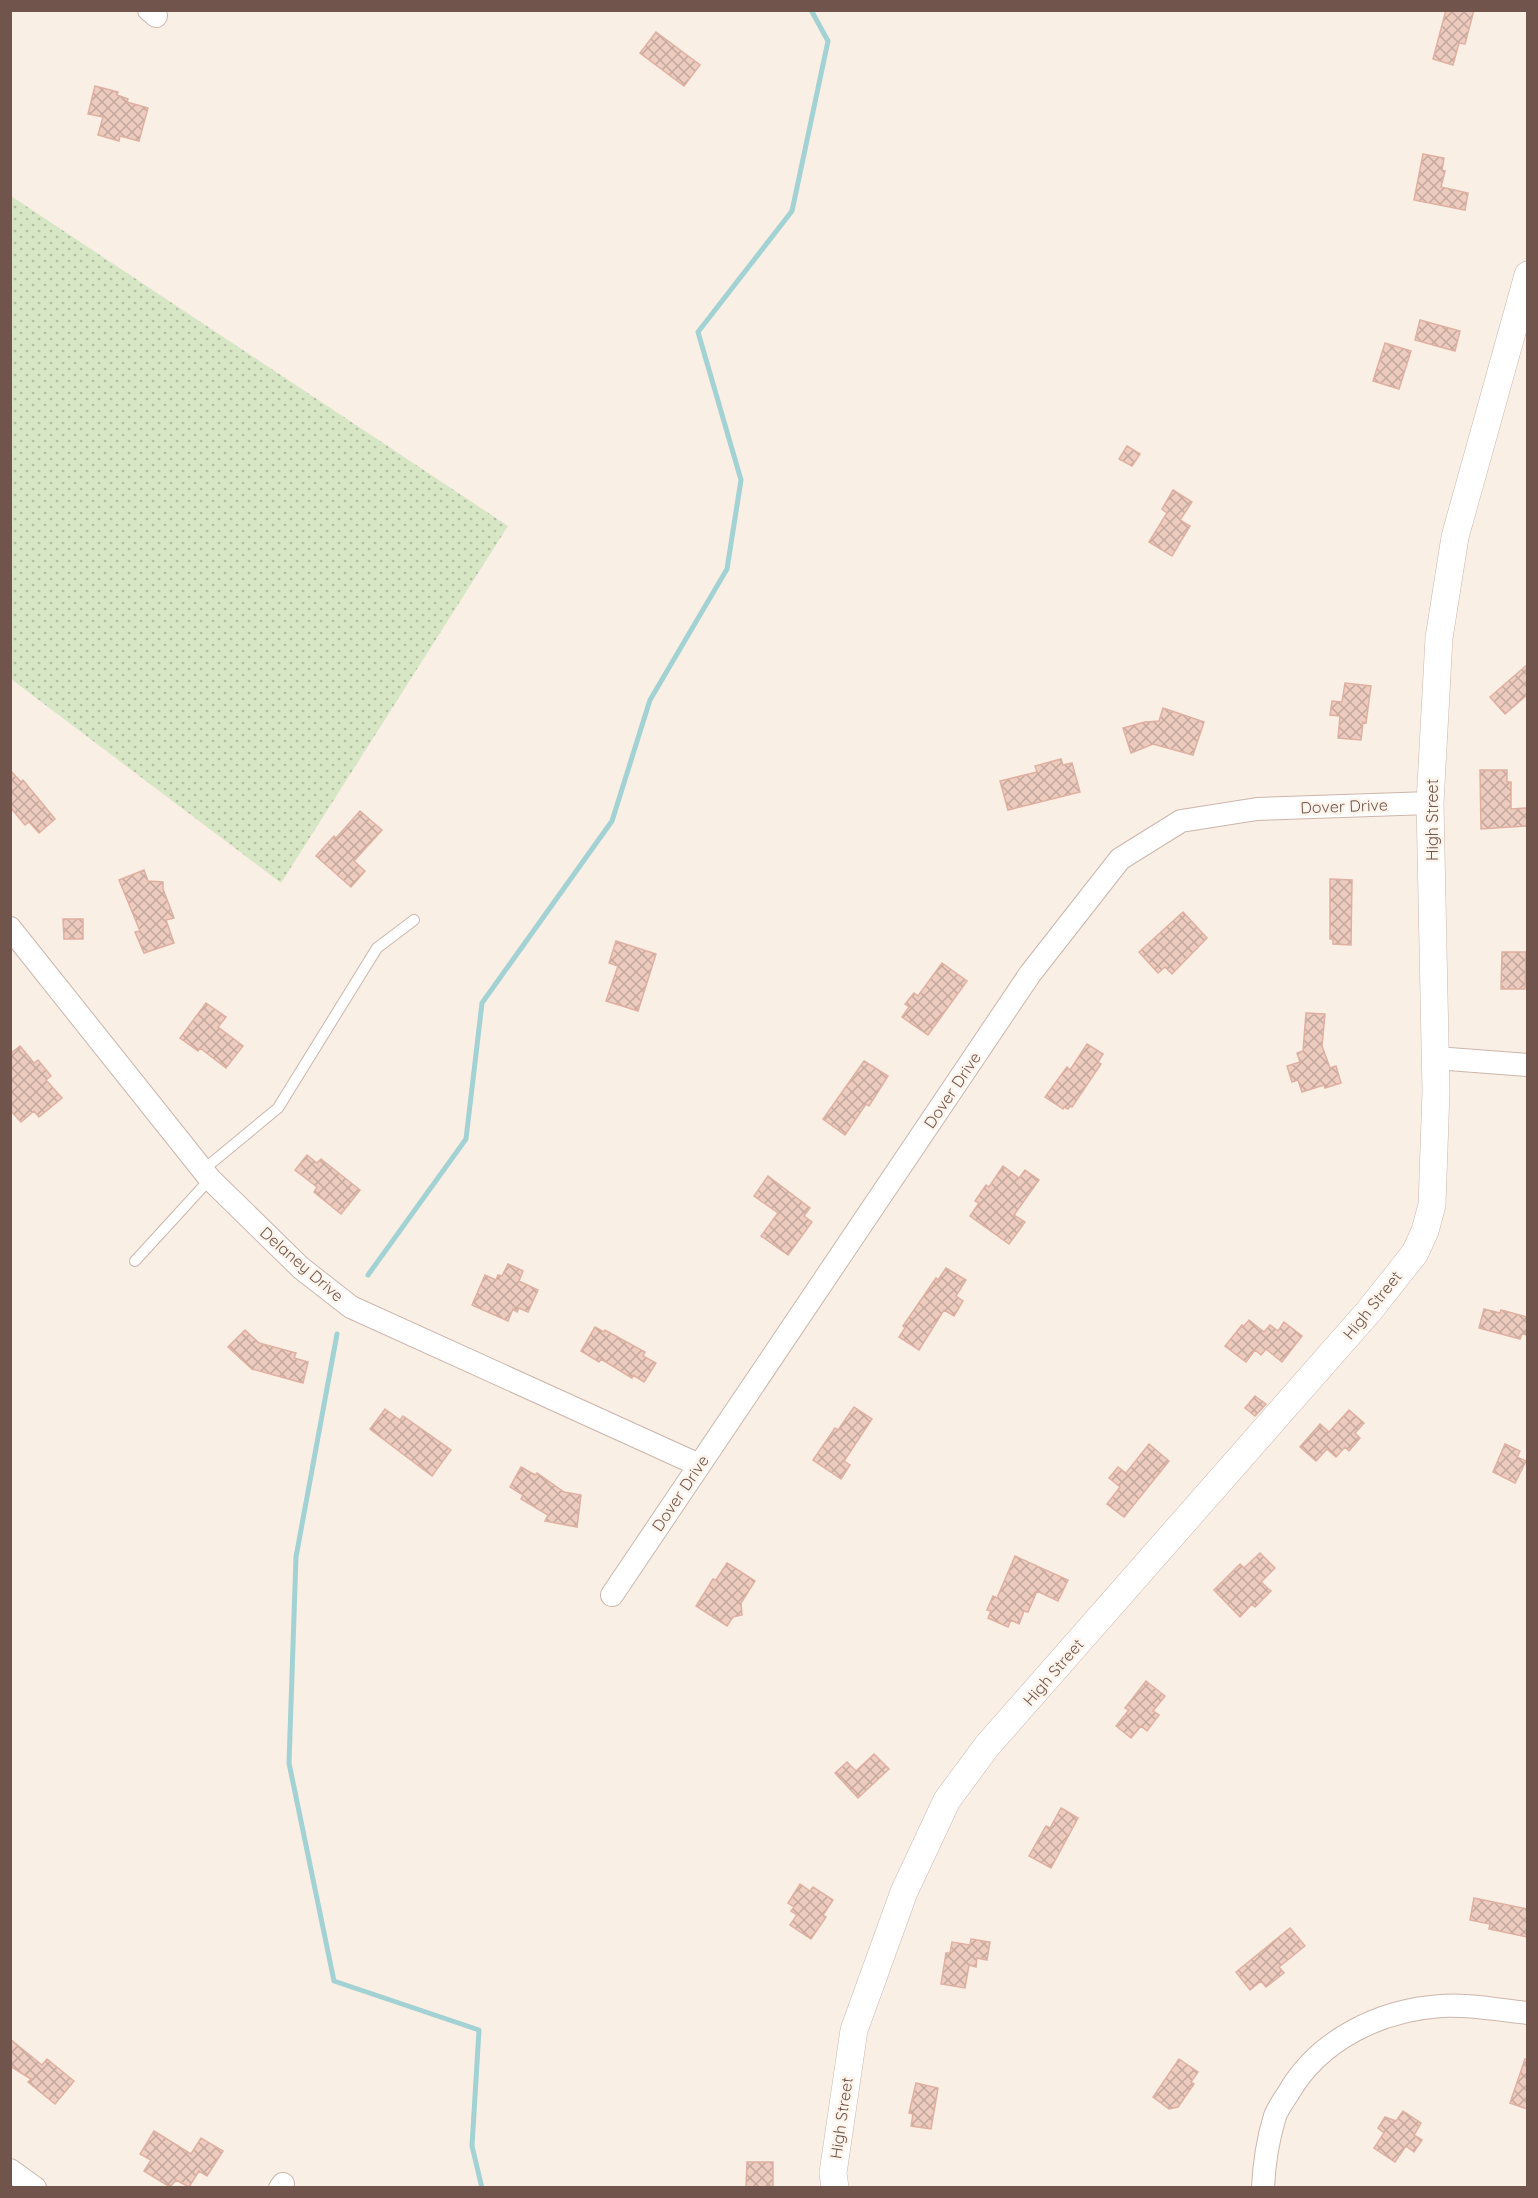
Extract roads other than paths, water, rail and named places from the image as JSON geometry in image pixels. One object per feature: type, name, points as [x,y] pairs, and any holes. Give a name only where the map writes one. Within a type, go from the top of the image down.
[{"type":"street","name":"High Street","points":[[835,2187],[833,2173],[854,2030],[904,1892],[947,1800],[987,1746],[1369,1311],[1415,1252],[1425,1231],[1432,1205],[1436,1058],[1430,803],[1439,638],[1455,537],[1527,275]]},
{"type":"street","name":"Dover Drive","points":[[612,1595],[1030,974],[1120,859],[1181,821],[1257,809],[1430,803]]},
{"type":"street","name":"Delaney Drive","points":[[10,928],[207,1174],[301,1268],[351,1307],[699,1465]]},
{"type":"street","points":[[1436,1058],[1527,1065]]},
{"type":"street","points":[[1263,2187],[1264,2165],[1276,2114],[1296,2079],[1329,2046],[1354,2030],[1400,2012],[1442,2006],[1527,2013]]},
{"type":"street","points":[[10,2170],[35,2187]]},
{"type":"lane","points":[[135,1261],[207,1174],[278,1108],[377,948],[414,920]]},
{"type":"waterway","points":[[368,1275],[466,1139],[482,1003],[612,821],[650,700],[727,569],[741,480],[698,332],[792,211],[828,41],[811,10]]},
{"type":"waterway","points":[[337,1334],[296,1557],[289,1763],[334,1981],[479,2030],[472,2146],[482,2188]]}]
